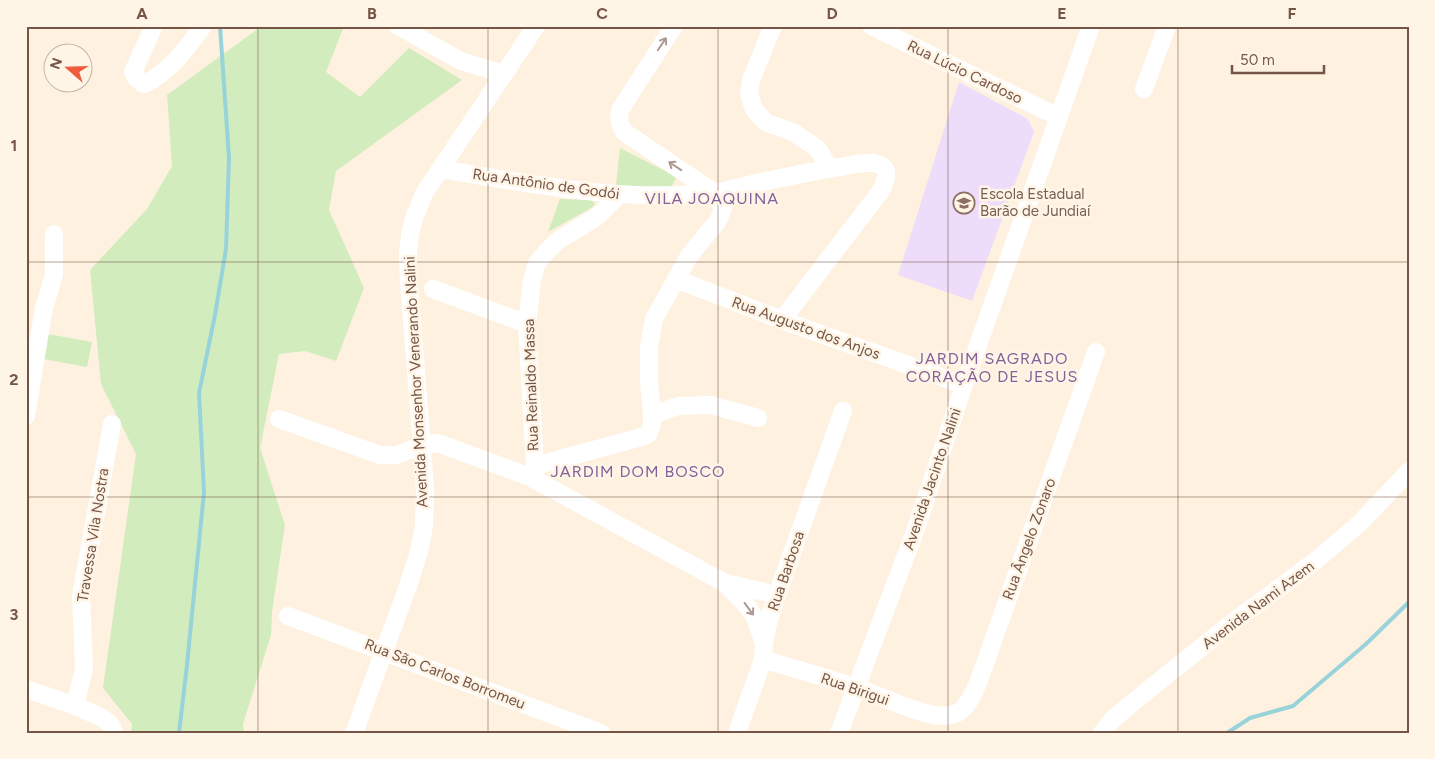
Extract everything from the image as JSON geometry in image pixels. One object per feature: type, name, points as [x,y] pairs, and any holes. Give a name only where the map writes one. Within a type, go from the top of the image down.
[{"type":"street","points":[[154,26],[132,72],[144,84],[154,79],[182,55],[202,26]]},
{"type":"street","points":[[398,26],[461,61],[504,74]]},
{"type":"street","name":"Avenida Monsenhor Venerando Nalini","points":[[354,733],[385,652],[419,552],[424,526],[422,445],[409,283],[408,254],[410,234],[415,215],[425,192],[536,26]]},
{"type":"street","points":[[532,471],[649,433],[652,415],[649,347],[652,327],[657,312],[689,256],[722,214],[723,208],[715,193],[624,132],[620,124],[620,110],[674,26]]},
{"type":"street","points":[[773,26],[751,80],[749,94],[753,107],[767,122],[793,132],[818,149],[830,168]]},
{"type":"street","name":"Rua Lúcio Cardoso","points":[[871,26],[1059,117]]},
{"type":"street","name":"Avenida Jacinto Nalini","points":[[839,733],[913,537],[964,385],[1092,26]]},
{"type":"street","points":[[1144,89],[1167,26]]},
{"type":"street","name":"Rua Antônio de Godói","points":[[440,169],[544,186],[619,195],[660,196],[715,193],[830,168],[864,163],[882,166],[886,171],[887,178],[880,192],[782,320]]},
{"type":"street","name":"Rua Reinaldo Massa","points":[[532,471],[527,324],[532,280],[537,264],[548,250],[560,240],[598,216],[619,195]]},
{"type":"street","points":[[27,408],[44,308],[54,274],[54,234]]},
{"type":"street","name":"Rua Augusto dos Anjos","points":[[676,279],[782,320],[964,385]]},
{"type":"street","points":[[433,289],[527,324]]},
{"type":"street","name":"Rua Ângelo Zonaro","points":[[948,715],[963,709],[969,702],[978,683],[1096,352]]},
{"type":"street","points":[[652,415],[678,406],[711,405],[758,418]]},
{"type":"street","name":"Rua Barbosa","points":[[737,733],[764,651],[768,623],[777,595],[843,411]]},
{"type":"street","points":[[279,419],[380,455],[397,456],[422,445],[438,443],[532,471],[723,582],[749,608],[756,620],[764,651]]},
{"type":"street","name":"Travessa Vila Nostra","points":[[75,706],[84,668],[81,596],[112,424]]},
{"type":"street","name":"Avenida Nami Azem","points":[[1102,733],[1112,720],[1131,704],[1224,629],[1314,562],[1360,523],[1409,471]]},
{"type":"street","points":[[723,582],[777,595]]},
{"type":"street","name":"Rua São Carlos Borromeu","points":[[288,616],[601,733]]},
{"type":"street","name":"Rua Birigui","points":[[764,651],[920,711],[935,715],[948,715]]},
{"type":"street","points":[[26,690],[75,706],[102,719],[111,725],[114,733]]},
{"type":"shaded area","name":"Escola Estadual Barão de Jundiaí","points":[[959,82],[1028,119],[1034,132],[972,301],[898,275]]},
{"type":"green space","points":[[262,26],[344,26],[326,72],[360,97],[409,48],[462,80],[336,171],[329,210],[364,288],[336,361],[305,351],[279,354],[260,448],[285,525],[272,612],[271,635],[243,724],[244,733],[131,733],[132,724],[103,688],[136,454],[101,384],[90,270],[147,209],[172,166],[167,95]]},
{"type":"green space","points":[[620,148],[676,178],[670,189],[616,186]]},
{"type":"green space","points":[[560,199],[592,200],[595,204],[548,232]]},
{"type":"green space","points":[[42,333],[92,342],[87,367],[38,358]]},
{"type":"waterway","points":[[179,733],[204,492],[199,393],[226,249],[229,158],[220,26]]},
{"type":"waterway","points":[[1227,733],[1250,718],[1293,706],[1366,644],[1409,602]]},
{"type":"place","name":"Escola Estadual Barão de Jundiaí","points":[[964,203]]},
{"type":"district","name":"VILA JOAQUINA","points":[[712,198]]},
{"type":"district","name":"JARDIM SAGRADO CORAÇÃO DE JESUS","points":[[992,367]]},
{"type":"district","name":"JARDIM DOM BOSCO","points":[[638,471]]}]
